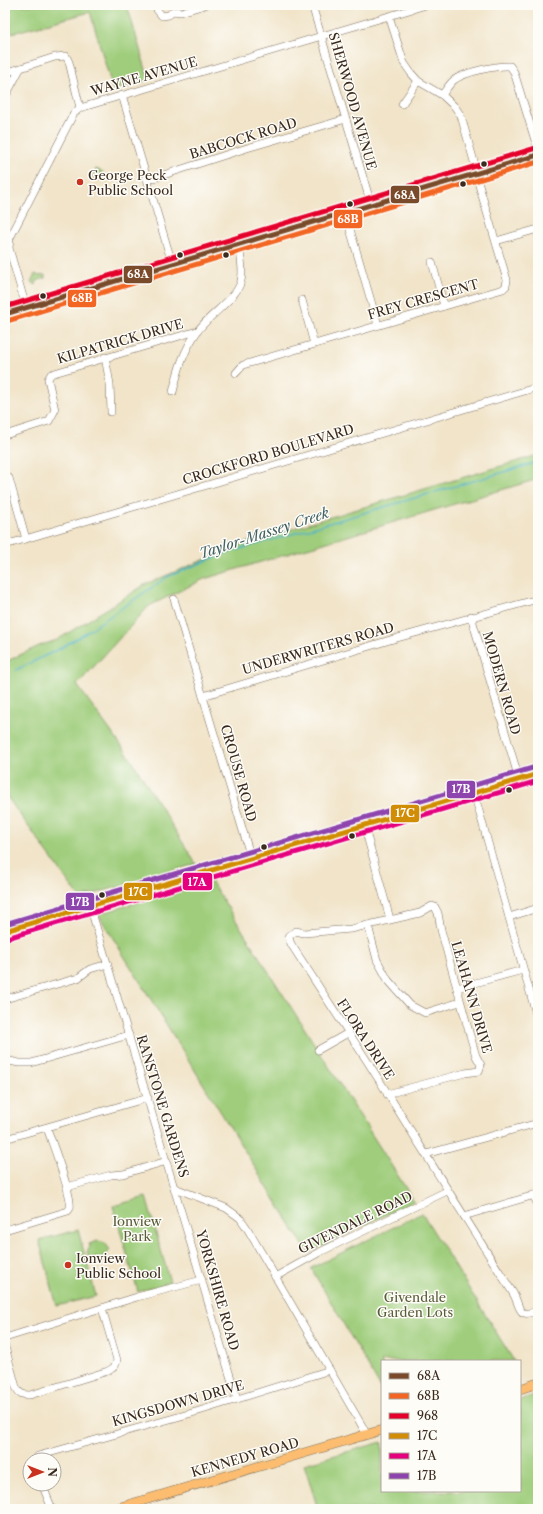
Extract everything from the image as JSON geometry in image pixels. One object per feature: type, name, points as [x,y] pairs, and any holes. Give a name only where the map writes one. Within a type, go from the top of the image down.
[{"type":"main road","points":[[5,314],[538,155]]},
{"type":"main road","points":[[5,931],[519,779],[538,775]]},
{"type":"main road","points":[[521,1389],[538,1383]]},
{"type":"main road","name":"KENNEDY ROAD","points":[[114,1509],[381,1430]]},
{"type":"street","points":[[158,5],[157,10],[162,16],[169,15],[173,8],[182,12],[205,5]]},
{"type":"street","name":"SHERWOOD AVENUE","points":[[312,5],[371,204]]},
{"type":"street","name":"WAYNE AVENUE","points":[[26,307],[9,248],[8,239],[74,113],[80,108],[426,5]]},
{"type":"street","points":[[389,16],[404,63],[418,81],[402,104]]},
{"type":"street","points":[[5,73],[55,57],[66,56],[69,62],[80,108]]},
{"type":"street","points":[[442,94],[453,80],[466,74],[503,65],[510,66],[514,72],[538,150]]},
{"type":"street","points":[[5,97],[20,69]]},
{"type":"street","name":"FREY CRESCENT","points":[[236,373],[243,365],[503,289],[506,286],[507,280],[478,184],[477,173],[461,116],[455,107],[442,94],[418,81]]},
{"type":"street","points":[[122,95],[172,263]]},
{"type":"street","name":"BABCOCK ROAD","points":[[148,180],[247,148],[346,119]]},
{"type":"street","points":[[345,212],[378,325]]},
{"type":"street","points":[[496,241],[538,229]]},
{"type":"street","points":[[173,392],[180,364],[197,330],[233,295],[241,282],[242,269],[239,244]]},
{"type":"street","points":[[432,262],[444,306]]},
{"type":"street","points":[[302,300],[314,344]]},
{"type":"street","name":"KILPATRICK DRIVE","points":[[5,435],[49,421],[55,410],[48,379],[51,374],[197,330]]},
{"type":"street","points":[[105,358],[110,384],[111,412]]},
{"type":"street","name":"CROCKFORD BOULEVARD","points":[[5,545],[538,387]]},
{"type":"street","points":[[9,478],[26,539]]},
{"type":"street","name":"UNDERWRITERS ROAD","points":[[203,696],[471,616],[538,598]]},
{"type":"street","points":[[174,599],[203,696]]},
{"type":"street","name":"MODERN ROAD","points":[[471,616],[519,779]]},
{"type":"street","name":"CROUSE ROAD","points":[[203,696],[251,858]]},
{"type":"street","points":[[474,793],[538,1021]]},
{"type":"street","points":[[364,825],[390,919]]},
{"type":"street","name":"RANSTONE GARDENS","points":[[90,906],[175,1188],[226,1208],[234,1213],[247,1228],[366,1435]]},
{"type":"street","name":"LEAHANN DRIVE","points":[[387,1094],[465,1073],[479,1071],[481,1065],[476,1056],[460,1002],[438,913],[435,907],[429,907],[420,913],[390,919]]},
{"type":"street","points":[[509,917],[538,908]]},
{"type":"street","name":"FLORA DRIVE","points":[[390,919],[331,932],[304,933],[296,931],[290,935],[289,938],[291,944],[513,1293],[521,1311],[524,1314],[529,1314],[538,1310]]},
{"type":"street","points":[[368,925],[377,960],[395,989],[410,1005],[425,1013],[460,1002]]},
{"type":"street","points":[[5,999],[78,978],[90,970],[108,964]]},
{"type":"street","points":[[457,988],[523,970]]},
{"type":"street","points":[[318,1050],[348,1033]]},
{"type":"street","points":[[5,1060],[18,1063],[31,1063],[129,1035]]},
{"type":"street","points":[[5,1140],[148,1098]]},
{"type":"street","points":[[426,1154],[538,1123]]},
{"type":"street","points":[[5,1230],[68,1211],[71,1206],[67,1187],[47,1128]]},
{"type":"street","points":[[67,1187],[111,1175],[123,1174],[167,1160]]},
{"type":"street","name":"YORKSHIRE ROAD","points":[[175,1188],[238,1399]]},
{"type":"street","name":"GIVENDALE ROAD","points":[[275,1277],[387,1218],[447,1191]]},
{"type":"street","points":[[464,1216],[535,1194],[538,1205]]},
{"type":"street","points":[[5,1338],[102,1308],[202,1280]]},
{"type":"street","points":[[5,1347],[16,1387],[18,1392],[24,1395],[30,1395],[108,1371],[114,1368],[117,1360],[102,1308]]},
{"type":"street","name":"KINGSDOWN DRIVE","points":[[52,1452],[163,1422],[330,1370]]},
{"type":"street","points":[[45,1492],[52,1509]]},
{"type":"green space","points":[[5,5],[127,5],[149,80],[113,90],[90,12],[5,35]]},
{"type":"green space","points":[[96,169],[103,172],[99,180],[93,177]]},
{"type":"green space","points":[[35,274],[39,276],[45,275],[45,278],[37,281],[36,285],[31,282]]},
{"type":"green space","points":[[538,455],[538,479],[204,579],[149,606],[77,685],[131,759],[196,864],[80,898],[5,794],[5,662],[39,646],[57,640],[146,584],[244,543]]},
{"type":"green space","points":[[211,881],[414,1201],[308,1253],[98,914]]},
{"type":"green space","name":"Ionview Park","points":[[146,1197],[170,1282],[138,1292],[113,1206]]},
{"type":"green space","name":"Givendale Garden Lots","points":[[422,1213],[513,1360],[381,1360],[381,1388],[311,1268]]},
{"type":"green space","points":[[78,1230],[96,1296],[57,1306],[39,1240]]},
{"type":"green space","points":[[98,1241],[105,1243],[110,1250],[104,1257],[89,1258],[87,1252],[90,1247],[89,1244]]},
{"type":"green space","points":[[537,1394],[538,1509],[318,1509],[304,1464],[381,1442],[381,1492],[521,1492],[521,1400]]},
{"type":"waterway","name":"Taylor-Massey Creek","points":[[16,670],[59,649],[87,632],[167,577],[223,554],[538,462]]},
{"type":"transit line","name":"968","points":[[5,307],[536,148]]},
{"type":"transit line","name":"68A","points":[[5,314],[538,155]]},
{"type":"transit line","name":"68B","points":[[7,321],[538,162]]},
{"type":"transit line","name":"17B","points":[[5,924],[536,767]]},
{"type":"transit line","name":"17C","points":[[5,931],[538,774]]},
{"type":"transit line","name":"17A","points":[[7,938],[538,781]]},
{"type":"place","name":"George Peck Public School","points":[[80,182]]},
{"type":"place","name":"Ionview Public School","points":[[68,1265]]}]
